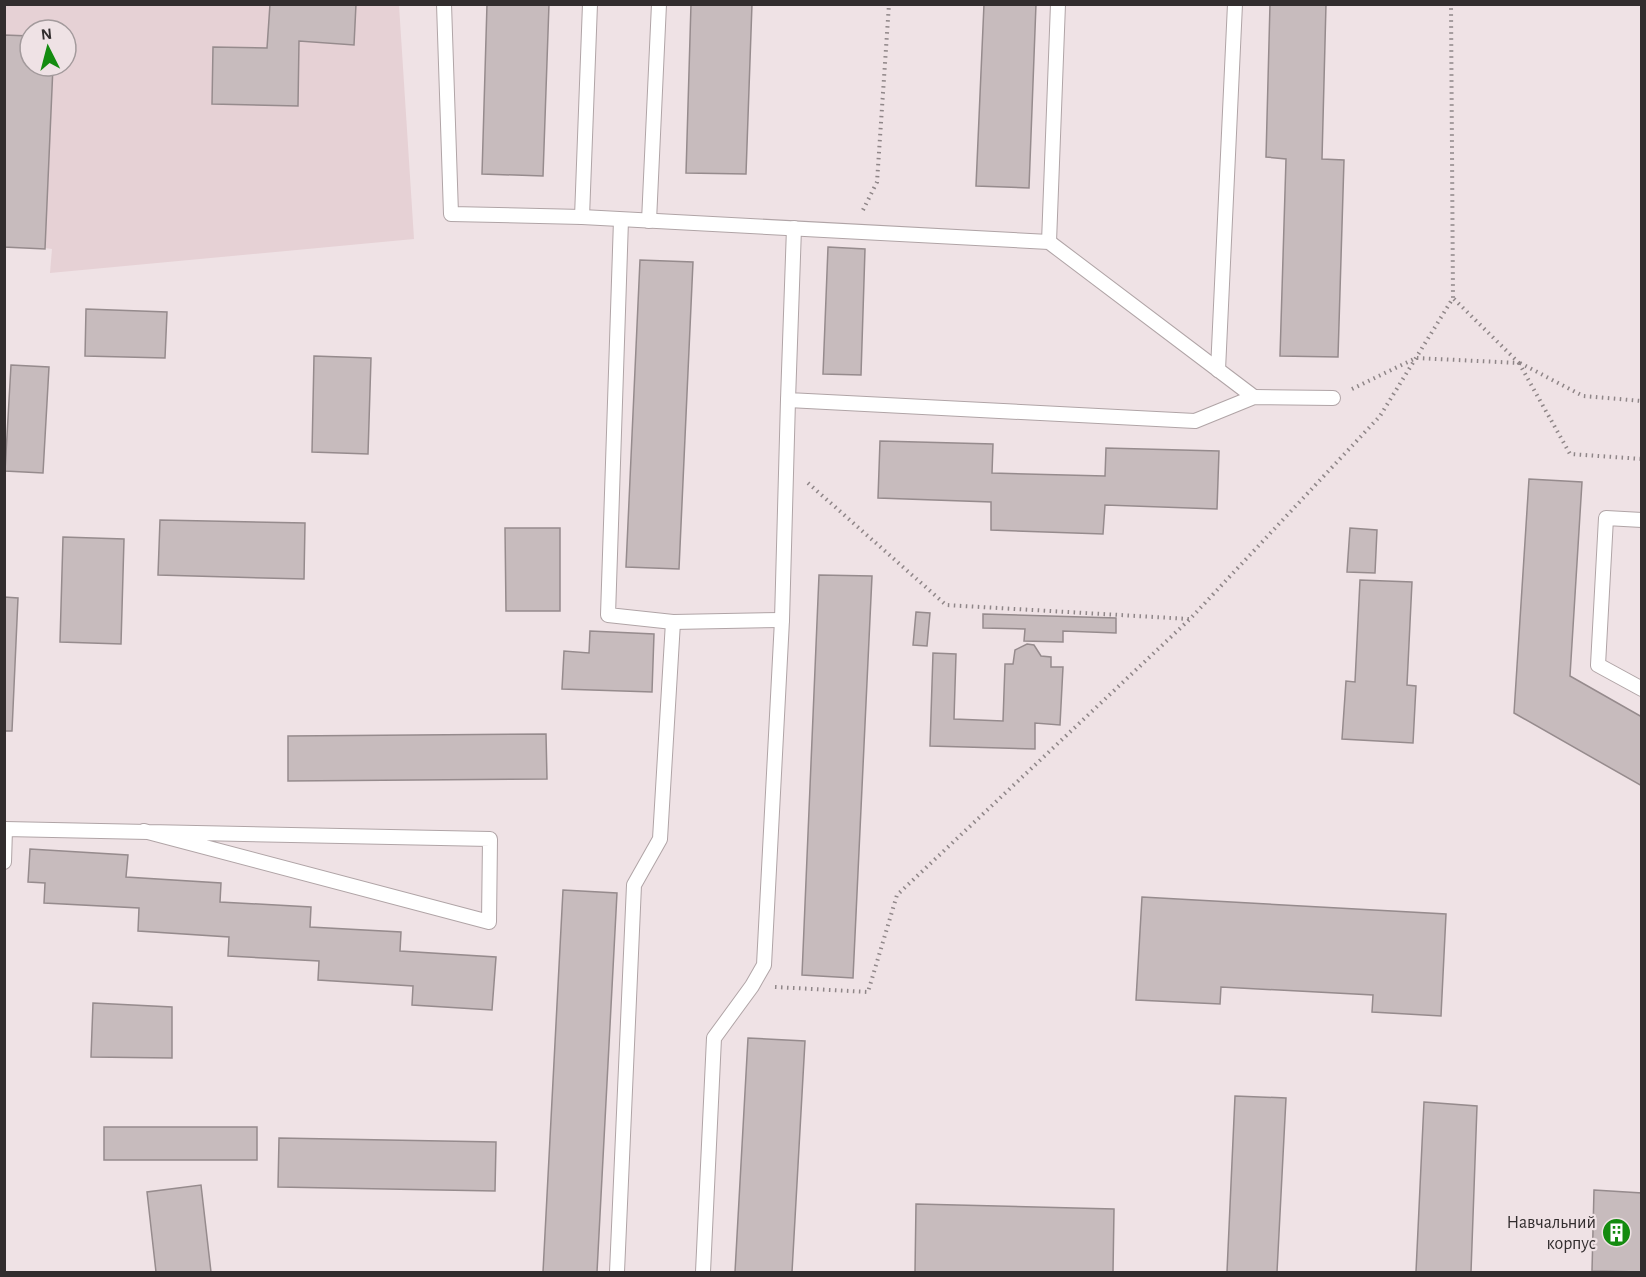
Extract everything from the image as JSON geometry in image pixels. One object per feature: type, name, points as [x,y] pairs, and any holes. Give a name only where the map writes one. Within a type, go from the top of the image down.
[{"type":"lane","points":[[444,4],[452,214],[582,217],[1048,242],[1254,397]]},
{"type":"lane","points":[[582,217],[590,4]]},
{"type":"lane","points":[[650,221],[659,4]]},
{"type":"lane","points":[[1048,242],[1058,4]]},
{"type":"lane","points":[[1218,370],[1235,4]]},
{"type":"lane","points":[[621,220],[608,615],[674,622],[782,620]]},
{"type":"lane","points":[[704,1272],[714,1038],[752,986],[764,965],[782,620],[794,228]]},
{"type":"lane","points":[[788,400],[1196,421],[1254,397],[1333,398]]},
{"type":"lane","points":[[1641,520],[1606,518],[1599,665],[1641,689]]},
{"type":"lane","points":[[617,1272],[634,885],[660,839],[674,622]]},
{"type":"lane","points":[[4,862],[5,829],[144,831],[490,838],[489,922],[144,831]]},
{"type":"path","points":[[851,233],[877,182],[889,4]]},
{"type":"path","points":[[752,986],[868,992],[897,895],[1190,619],[1380,416],[1453,298],[1450,4]]},
{"type":"path","points":[[1453,298],[1519,363],[1570,453],[1641,459]]},
{"type":"path","points":[[1333,398],[1416,358],[1519,363],[1583,396],[1641,401]]},
{"type":"path","points":[[786,464],[946,605],[1190,619]]},
{"type":"shaded area","points":[[5,5],[399,5],[414,239],[50,273],[52,249],[45,248],[52,78],[78,78],[78,18],[18,18],[18,36],[5,35]]},
{"type":"building","points":[[270,4],[356,4],[354,45],[299,41],[298,106],[212,104],[213,47],[267,48]]},
{"type":"building","points":[[487,4],[549,4],[543,176],[482,174]]},
{"type":"building","points":[[691,4],[752,4],[746,174],[686,173]]},
{"type":"building","points":[[984,4],[1036,4],[1029,188],[976,186]]},
{"type":"building","points":[[1270,4],[1326,4],[1322,159],[1344,160],[1338,357],[1280,356],[1286,159],[1266,157]]},
{"type":"building","points":[[4,35],[18,36],[18,78],[52,78],[45,249],[4,247]]},
{"type":"building","points":[[828,247],[865,249],[861,375],[823,374]]},
{"type":"building","points":[[640,260],[693,262],[679,569],[626,567]]},
{"type":"building","points":[[86,309],[167,312],[165,358],[85,356]]},
{"type":"building","points":[[314,356],[371,358],[368,454],[312,452]]},
{"type":"building","points":[[11,365],[49,367],[43,473],[5,471]]},
{"type":"building","points":[[880,441],[993,444],[992,473],[1105,476],[1106,448],[1219,451],[1217,509],[1105,505],[1103,534],[991,530],[991,502],[878,498]]},
{"type":"building","points":[[1529,479],[1582,482],[1570,676],[1642,717],[1642,786],[1514,713]]},
{"type":"building","points":[[160,520],[305,523],[304,579],[158,575]]},
{"type":"building","points":[[505,528],[560,528],[560,611],[506,611]]},
{"type":"building","points":[[1350,528],[1377,530],[1375,573],[1347,572]]},
{"type":"building","points":[[63,537],[124,539],[121,644],[60,642]]},
{"type":"building","points":[[819,575],[872,576],[853,978],[802,975]]},
{"type":"building","points":[[1360,580],[1412,582],[1407,685],[1416,686],[1413,743],[1342,739],[1346,681],[1355,682]]},
{"type":"building","points":[[4,597],[18,598],[12,731],[4,731]]},
{"type":"building","points":[[916,612],[930,613],[927,646],[913,645]]},
{"type":"building","points":[[983,614],[1116,618],[1116,633],[1063,631],[1063,642],[1024,641],[1025,629],[983,628]]},
{"type":"building","points":[[590,631],[654,634],[652,692],[562,689],[564,651],[589,653]]},
{"type":"building","points":[[1027,644],[1034,645],[1041,656],[1051,657],[1051,667],[1063,667],[1060,725],[1035,723],[1035,749],[930,746],[933,653],[956,654],[954,719],[1003,721],[1005,664],[1013,664],[1015,650]]},
{"type":"building","points":[[546,734],[547,779],[288,781],[288,736]]},
{"type":"building","points":[[30,849],[128,855],[126,877],[221,883],[220,902],[311,907],[310,927],[401,932],[400,951],[496,957],[492,1010],[412,1005],[413,986],[318,980],[319,961],[228,956],[229,937],[138,931],[139,908],[44,903],[45,883],[28,882]]},
{"type":"building","points":[[563,890],[617,893],[597,1272],[543,1272]]},
{"type":"building","points":[[1142,897],[1446,914],[1441,1016],[1372,1012],[1373,995],[1221,987],[1220,1004],[1136,1000]]},
{"type":"building","points":[[93,1003],[172,1007],[172,1058],[91,1057]]},
{"type":"building","points":[[748,1038],[805,1041],[792,1272],[735,1272]]},
{"type":"building","points":[[1235,1096],[1286,1098],[1277,1272],[1227,1272]]},
{"type":"building","points":[[1424,1102],[1477,1106],[1471,1272],[1416,1272]]},
{"type":"building","points":[[104,1127],[257,1127],[257,1160],[104,1160]]},
{"type":"building","points":[[279,1138],[496,1142],[495,1191],[278,1187]]},
{"type":"building","points":[[201,1185],[211,1272],[156,1272],[147,1192]]},
{"type":"building","name":"Навчальний корпус","points":[[1594,1190],[1642,1193],[1642,1272],[1592,1271]]},
{"type":"building","points":[[916,1204],[1114,1209],[1113,1272],[915,1272]]},
{"type":"place","name":"Навчальний корпус","points":[[1617,1232]]}]
